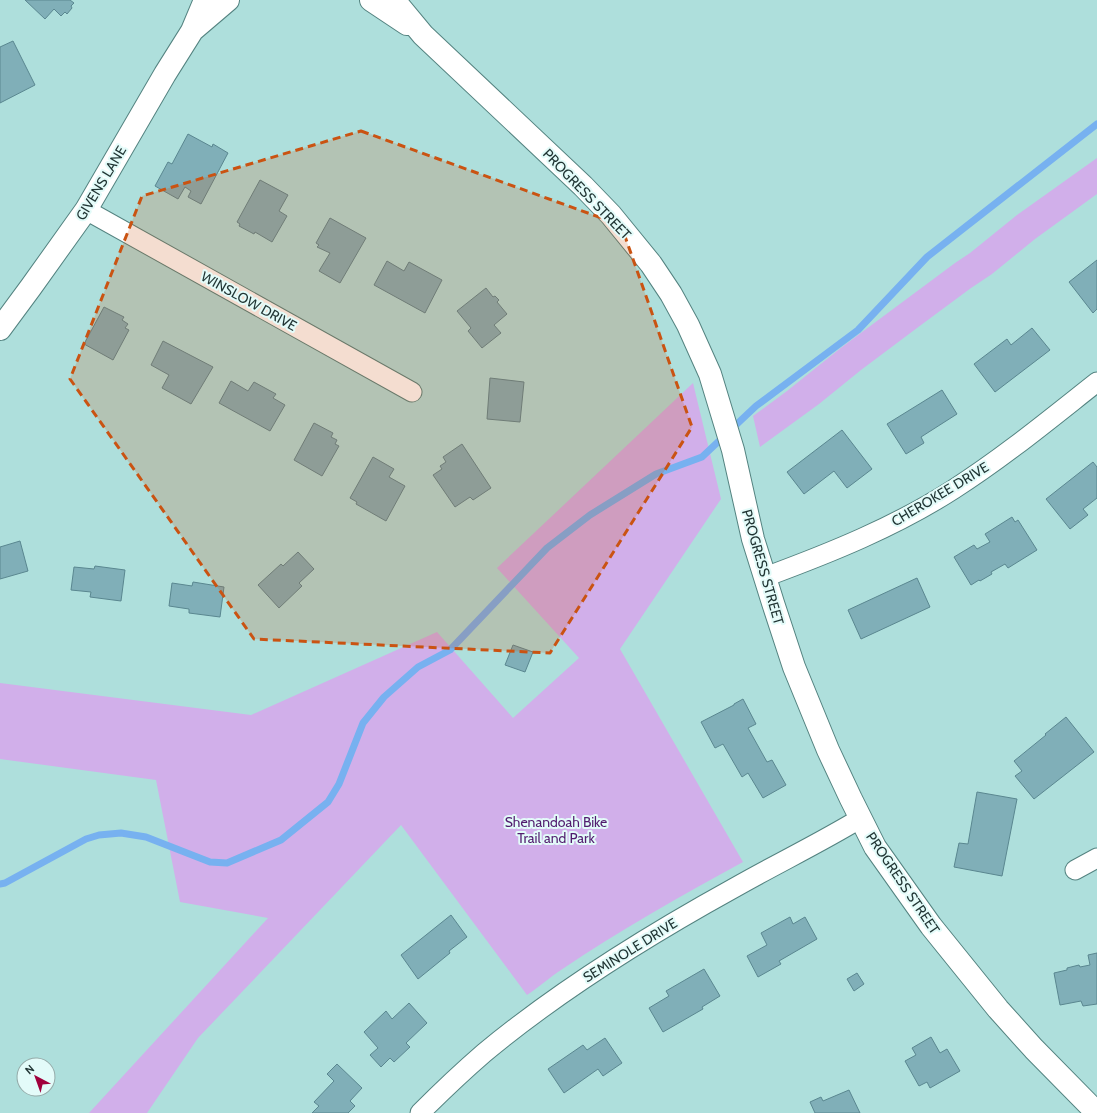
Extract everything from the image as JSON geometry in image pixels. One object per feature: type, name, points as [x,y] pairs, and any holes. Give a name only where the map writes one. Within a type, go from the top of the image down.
[{"type":"street","name":"GIVENS LANE","points":[[0,329],[86,210],[192,31],[205,0]]},
{"type":"street","name":"GIVENS LANE","points":[[192,31],[228,0]]},
{"type":"street","name":"PROGRESS STREET","points":[[371,0],[422,35]]},
{"type":"street","name":"PROGRESS STREET","points":[[394,0],[422,35],[583,186],[611,215],[651,264],[671,294],[688,325],[710,374],[718,398],[733,450],[753,539],[794,667],[828,750],[875,847],[931,926],[998,1009],[1034,1049],[1097,1113]]},
{"type":"street","name":"WINSLOW DRIVE","points":[[86,210],[412,392]]},
{"type":"street","name":"CHEROKEE DRIVE","points":[[765,577],[865,537],[948,493],[1006,453],[1097,382]]},
{"type":"street","name":"SEMINOLE DRIVE","points":[[420,1113],[484,1054],[530,1017],[583,980],[661,930],[861,818]]},
{"type":"street","points":[[1075,870],[1097,858]]},
{"type":"highlighted area","points":[[361,131],[621,225],[692,427],[550,653],[254,639],[70,379],[142,196]]},
{"type":"green space","points":[[1097,158],[1097,194],[1035,239],[992,274],[917,328],[819,404],[760,447],[753,416],[842,347],[970,253],[1017,215]]},
{"type":"green space","name":"Shenandoah Bike Trail and Park","points":[[693,383],[721,499],[620,649],[743,862],[628,927],[557,973],[527,995],[401,825],[198,1038],[147,1113],[89,1113],[268,918],[180,902],[156,780],[0,759],[0,683],[251,715],[437,632],[513,718],[579,658],[497,568]]},
{"type":"building","points":[[25,0],[70,0],[74,3],[67,14],[65,12],[61,16],[54,9],[45,19]]},
{"type":"building","points":[[13,41],[35,85],[0,103],[0,47]]},
{"type":"building","points":[[188,134],[212,147],[213,144],[228,153],[201,204],[188,197],[191,191],[185,187],[178,199],[155,186],[168,162],[172,164]]},
{"type":"building","points":[[260,180],[288,195],[279,211],[287,216],[272,242],[255,232],[254,234],[239,226],[240,224],[237,222]]},
{"type":"building","points":[[330,218],[366,238],[340,283],[319,271],[330,253],[317,247],[319,245],[316,243]]},
{"type":"building","points":[[1097,260],[1097,309],[1093,313],[1069,282]]},
{"type":"building","points":[[387,261],[404,271],[409,262],[442,280],[425,313],[374,285]]},
{"type":"building","points":[[486,288],[493,297],[495,296],[499,300],[497,302],[507,314],[494,325],[501,333],[482,348],[468,331],[471,328],[457,311]]},
{"type":"building","points":[[104,307],[124,317],[122,320],[128,324],[125,328],[129,330],[113,360],[84,344]]},
{"type":"building","points":[[1032,328],[1050,350],[995,392],[974,364],[1007,339],[1011,345]]},
{"type":"building","points":[[163,341],[213,367],[191,404],[162,388],[169,375],[151,365]]},
{"type":"building","points":[[490,378],[524,382],[520,422],[487,419]]},
{"type":"building","points":[[231,381],[248,391],[254,382],[276,394],[273,398],[285,405],[270,431],[219,403]]},
{"type":"building","points":[[942,390],[957,414],[921,437],[924,443],[906,454],[887,424]]},
{"type":"building","points":[[314,423],[333,433],[331,437],[337,440],[335,444],[339,446],[322,476],[294,460]]},
{"type":"building","points":[[842,430],[872,469],[847,488],[834,471],[804,494],[787,472]]},
{"type":"building","points":[[462,444],[491,488],[473,500],[470,497],[455,507],[433,475],[442,469],[440,466],[446,462],[443,457]]},
{"type":"building","points":[[373,457],[394,469],[389,477],[405,486],[386,521],[356,504],[357,502],[350,498]]},
{"type":"building","points":[[1093,462],[1097,467],[1097,498],[1083,509],[1088,515],[1070,529],[1046,499]]},
{"type":"building","points":[[1012,517],[1015,522],[1018,520],[1037,550],[1008,568],[1005,564],[991,572],[992,574],[971,585],[954,557],[974,545],[977,549],[990,542],[985,534]]},
{"type":"building","points":[[20,541],[28,571],[0,579],[0,547]]},
{"type":"building","points":[[298,552],[314,569],[299,583],[302,586],[279,608],[258,585],[281,564],[283,566]]},
{"type":"building","points":[[95,566],[125,570],[121,601],[90,597],[91,592],[71,590],[74,567],[94,569]]},
{"type":"building","points":[[917,578],[930,607],[861,639],[848,610]]},
{"type":"building","points":[[193,582],[224,587],[220,617],[189,613],[189,609],[169,606],[172,583],[192,586]]},
{"type":"building","points":[[513,645],[533,652],[525,672],[505,665]]},
{"type":"building","points":[[743,699],[756,724],[748,728],[767,762],[772,760],[786,785],[763,798],[748,773],[742,777],[723,744],[715,748],[701,722]]},
{"type":"building","points":[[1066,717],[1094,752],[1034,799],[1015,776],[1022,771],[1014,761]]},
{"type":"building","points":[[977,792],[1017,799],[1002,876],[954,867],[959,843],[968,844]]},
{"type":"building","points":[[451,915],[467,937],[418,979],[401,955]]},
{"type":"building","points":[[790,917],[793,924],[805,917],[817,939],[779,961],[781,964],[758,977],[747,956],[767,945],[761,933]]},
{"type":"building","points":[[1097,953],[1097,1004],[1083,1006],[1081,1001],[1060,1005],[1054,973],[1079,965],[1080,967],[1090,965],[1088,955]]},
{"type":"building","points":[[704,969],[720,996],[702,1007],[703,1009],[663,1032],[649,1008],[669,996],[666,991]]},
{"type":"building","points":[[857,973],[864,984],[854,991],[847,979]]},
{"type":"building","points":[[409,1003],[427,1023],[406,1043],[410,1047],[394,1062],[390,1058],[381,1067],[370,1055],[378,1048],[364,1032],[386,1011],[392,1019]]},
{"type":"building","points":[[931,1037],[940,1053],[947,1049],[960,1071],[930,1088],[927,1082],[919,1086],[905,1061],[916,1055],[912,1048]]},
{"type":"building","points":[[605,1038],[622,1063],[603,1076],[598,1069],[564,1093],[548,1069],[583,1045],[587,1050]]},
{"type":"building","points":[[337,1064],[362,1088],[350,1101],[355,1106],[348,1113],[312,1113],[319,1106],[314,1102],[334,1081],[327,1074]]},
{"type":"building","points":[[849,1090],[860,1113],[815,1113],[810,1102],[821,1097],[823,1101]]},
{"type":"waterway","points":[[0,884],[5,883],[86,839],[99,835],[121,833],[146,837],[210,862],[227,863],[281,840],[328,802],[339,784],[363,723],[384,697],[418,667],[450,650],[547,548],[590,515],[656,474],[702,457],[756,406],[858,330],[927,257],[1097,124]]}]
